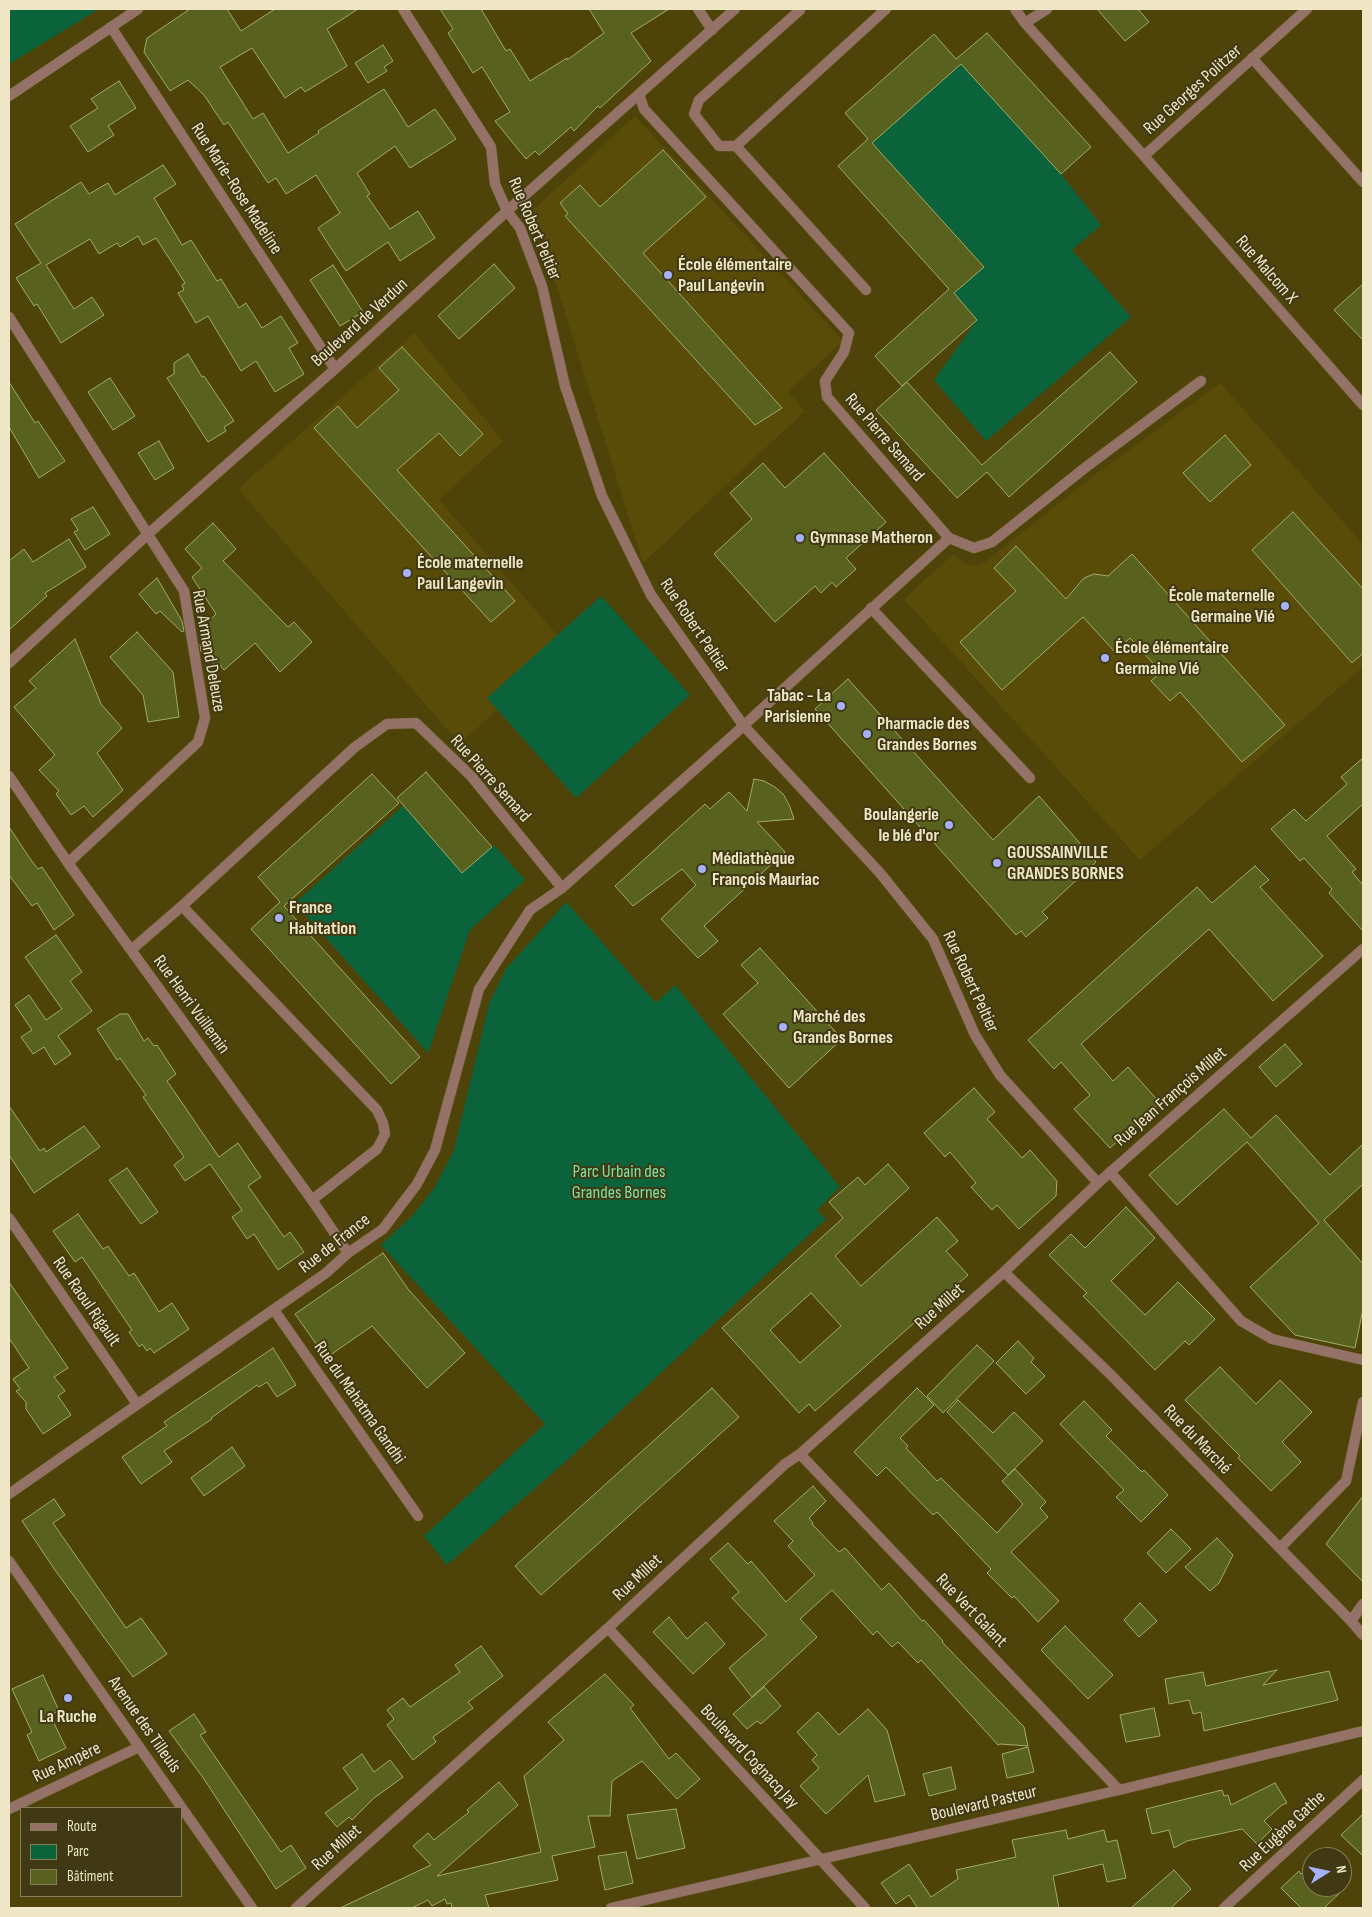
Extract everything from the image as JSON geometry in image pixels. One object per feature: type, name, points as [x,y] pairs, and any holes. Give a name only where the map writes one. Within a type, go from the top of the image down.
[{"type":"street","points":[[9,96],[138,9]]},
{"type":"street","name":"Rue Robert Peltier","points":[[403,9],[491,147],[495,184],[507,211],[520,228],[542,286],[565,386],[602,496],[651,595],[743,725],[880,872],[934,939],[975,1035],[1000,1075],[1098,1183]]},
{"type":"street","points":[[698,9],[712,30]]},
{"type":"street","name":"Boulevard de Verdun","points":[[9,663],[148,534],[335,369],[507,211],[735,9]]},
{"type":"street","points":[[800,9],[699,100],[694,114],[719,146],[736,146],[886,9]]},
{"type":"street","name":"Rue Georges Politzer","points":[[1014,9],[1144,156],[1307,9]]},
{"type":"street","points":[[1025,23],[1047,9]]},
{"type":"street","name":"Rue Marie-Rose Madeline","points":[[111,27],[335,369]]},
{"type":"street","points":[[1252,58],[1363,182]]},
{"type":"street","name":"Rue Pierre Semard","points":[[639,94],[644,109],[849,333],[844,352],[825,381],[827,397],[949,538],[974,548],[992,542],[1086,466],[1201,381]]},
{"type":"street","points":[[736,146],[866,290]]},
{"type":"street","name":"Rue Malcom X","points":[[1144,156],[1363,405]]},
{"type":"street","name":"Rue Armand Deleuze","points":[[9,317],[184,591],[205,718],[198,742],[68,862]]},
{"type":"street","points":[[562,888],[949,538]]},
{"type":"street","points":[[871,608],[1030,778]]},
{"type":"street","name":"Rue Pierre Semard","points":[[131,950],[182,906],[355,747],[387,724],[416,723],[471,776],[562,888]]},
{"type":"street","name":"Rue Henri Vuillemin","points":[[9,776],[68,862],[312,1200],[348,1253]]},
{"type":"street","name":"Rue de France","points":[[9,1494],[274,1310],[326,1273],[348,1253],[383,1229],[417,1184],[435,1150],[480,989],[530,910],[562,888]]},
{"type":"street","points":[[182,906],[377,1110],[383,1123],[385,1134],[377,1149],[312,1200]]},
{"type":"street","name":"Rue Jean François Millet","points":[[1004,1272],[1110,1172],[1363,949]]},
{"type":"street","points":[[1110,1172],[1241,1321],[1272,1339],[1363,1360]]},
{"type":"street","name":"Rue Raoul Rigault","points":[[9,1218],[137,1404]]},
{"type":"street","name":"Rue Millet","points":[[296,1908],[608,1628],[785,1464],[800,1454],[1004,1272]]},
{"type":"street","name":"Rue du Marché","points":[[1004,1272],[1111,1375],[1363,1635]]},
{"type":"street","name":"Rue du Mahatma Gandhi","points":[[274,1310],[418,1516]]},
{"type":"street","points":[[1280,1548],[1346,1481],[1363,1402]]},
{"type":"street","name":"Rue Vert Galant","points":[[800,1454],[1119,1790]]},
{"type":"street","name":"Avenue des Tilleuls","points":[[9,1561],[181,1807]]},
{"type":"street","points":[[1351,1621],[1363,1604]]},
{"type":"street","name":"Boulevard Cognacq Jay","points":[[608,1628],[865,1908]]},
{"type":"street","name":"Boulevard Pasteur","points":[[611,1908],[1119,1790],[1363,1731]]},
{"type":"street","name":"Rue Ampère","points":[[9,1809],[139,1747]]},
{"type":"street","name":"Rue Eugène Gathe","points":[[1224,1908],[1363,1780]]},
{"type":"street","name":"Avenue des Tilleuls","points":[[182,1808],[252,1908]]},
{"type":"shaded area","name":"École élémentaire Paul Langevin","points":[[635,116],[843,341],[788,392],[805,411],[643,563],[533,210]]},
{"type":"shaded area","name":"École maternelle Paul Langevin","points":[[414,333],[503,441],[439,500],[567,646],[460,744],[238,489]]},
{"type":"shaded area","name":"École élémentaire Germaine Vié","points":[[1220,383],[1363,544],[1363,667],[1140,860],[904,599],[953,554],[965,564],[976,565],[985,562],[1092,477]]},
{"type":"green space","points":[[9,9],[99,9],[9,64]]},
{"type":"green space","points":[[961,64],[1061,174],[1101,225],[1072,250],[1131,317],[986,441],[934,380],[977,320],[954,293],[984,266],[872,143]]},
{"type":"green space","points":[[601,596],[690,695],[576,798],[487,698]]},
{"type":"green space","points":[[403,806],[463,872],[494,845],[525,880],[470,930],[428,1053],[295,903]]},
{"type":"green space","name":"Parc Urbain des Grandes Bornes","points":[[566,902],[656,1003],[675,985],[840,1187],[817,1210],[826,1219],[572,1456],[447,1565],[424,1536],[545,1424],[381,1245],[413,1215],[435,1187],[454,1150],[489,1004],[506,969]]},
{"type":"building","points":[[190,9],[227,9],[241,31],[275,9],[358,9],[327,29],[347,66],[305,92],[301,87],[285,98],[252,48],[220,67],[253,119],[263,113],[288,153],[319,133],[318,131],[384,89],[408,127],[435,109],[456,139],[410,168],[395,146],[357,173],[370,194],[367,196],[390,229],[418,211],[435,238],[400,261],[388,242],[346,271],[318,228],[340,213],[316,175],[286,194],[276,178],[268,183],[228,122],[224,125],[204,95],[188,80],[170,91],[144,52],[147,38]]},
{"type":"building","points":[[440,9],[481,9],[506,51],[510,49],[530,81],[567,58],[567,60],[604,33],[589,9],[669,9],[631,33],[651,61],[600,108],[598,106],[574,131],[571,127],[539,155],[535,151],[526,159],[495,121],[510,112],[482,67],[473,73],[448,33],[453,29]]},
{"type":"building","points":[[1097,9],[1138,9],[1149,22],[1125,41]]},
{"type":"building","points":[[987,33],[1091,147],[1061,174],[961,64],[872,143],[984,267],[954,293],[977,320],[902,386],[875,356],[949,289],[838,166],[868,139],[845,113],[934,34],[956,59]]},
{"type":"building","points":[[383,45],[393,61],[384,67],[387,71],[368,83],[355,63]]},
{"type":"building","points":[[119,81],[136,108],[108,126],[114,135],[88,152],[70,126],[98,108],[91,99]]},
{"type":"building","points":[[663,150],[706,197],[643,253],[782,408],[755,425],[565,216],[568,214],[560,203],[580,185],[600,207]]},
{"type":"building","points":[[163,165],[176,184],[154,198],[182,245],[191,240],[217,281],[221,279],[239,308],[246,303],[262,328],[281,316],[298,343],[289,348],[304,374],[275,392],[256,361],[241,371],[208,316],[196,323],[178,293],[184,290],[182,285],[185,283],[156,238],[143,245],[138,236],[120,247],[117,243],[99,254],[90,239],[46,265],[74,309],[92,297],[104,315],[61,343],[37,304],[34,306],[16,278],[41,263],[15,224],[81,182],[89,194],[108,183],[115,195]]},
{"type":"building","points":[[494,264],[515,288],[459,339],[438,316]]},
{"type":"building","points":[[333,265],[363,312],[340,326],[310,280]]},
{"type":"building","points":[[1363,284],[1363,340],[1334,310]]},
{"type":"building","points":[[402,347],[483,434],[460,456],[439,433],[397,470],[515,601],[491,622],[314,428],[338,406],[357,428],[399,390],[379,368]]},
{"type":"building","points":[[1110,352],[1137,382],[1009,497],[987,472],[957,498],[876,410],[907,382],[982,465]]},
{"type":"building","points":[[188,354],[234,421],[224,427],[226,431],[208,442],[167,378],[174,374],[174,363]]},
{"type":"building","points":[[110,378],[135,416],[113,430],[88,392]]},
{"type":"building","points":[[9,382],[35,423],[38,421],[65,461],[39,478],[9,427]]},
{"type":"building","points":[[1225,435],[1251,465],[1210,502],[1183,473]]},
{"type":"building","points":[[159,441],[174,468],[155,480],[138,453]]},
{"type":"building","name":"Gymnase Matheron","points":[[824,453],[886,522],[846,558],[856,569],[836,587],[832,582],[821,593],[815,586],[775,622],[714,554],[752,519],[730,493],[763,463],[785,488]]},
{"type":"building","points":[[93,507],[110,534],[85,550],[74,532],[78,530],[71,519]]},
{"type":"building","points":[[1293,512],[1363,589],[1363,653],[1352,663],[1252,550]]},
{"type":"building","points":[[213,523],[236,549],[223,561],[288,627],[294,622],[312,642],[280,672],[255,643],[224,670],[220,665],[217,667],[201,651],[200,644],[205,639],[203,626],[216,614],[192,577],[202,568],[185,549]]},
{"type":"building","points":[[69,539],[86,567],[45,593],[47,596],[9,630],[9,561],[24,549],[33,562]]},
{"type":"building","points":[[1016,546],[1066,599],[1084,578],[1094,574],[1108,576],[1132,554],[1285,725],[1242,762],[1180,692],[1170,701],[1151,681],[1161,672],[1130,638],[1115,652],[1083,617],[1002,690],[960,642],[1016,591],[994,568]]},
{"type":"building","points":[[157,578],[182,621],[184,631],[182,632],[160,611],[156,614],[139,594]]},
{"type":"building","points":[[137,632],[173,672],[179,717],[148,722],[143,695],[110,657]]},
{"type":"building","points":[[75,639],[101,704],[122,728],[97,753],[123,790],[93,817],[84,806],[71,815],[56,794],[59,791],[39,770],[55,755],[14,707],[36,688],[29,681]]},
{"type":"building","points":[[848,679],[993,840],[1039,796],[1096,862],[1042,912],[1048,918],[1026,937],[1021,931],[1016,935],[815,709]]},
{"type":"building","points":[[1363,758],[1363,804],[1327,836],[1356,869],[1352,872],[1363,885],[1363,931],[1329,893],[1332,889],[1304,858],[1300,861],[1271,829],[1294,809],[1306,821],[1347,784],[1341,777]]},
{"type":"building","points":[[426,772],[492,847],[462,873],[397,798]]},
{"type":"building","name":"France Habitation","points":[[372,774],[399,803],[284,906],[420,1057],[391,1084],[251,929],[280,902],[258,877]]},
{"type":"building","points":[[754,779],[764,781],[775,787],[784,795],[790,807],[794,819],[757,822],[785,852],[704,926],[718,941],[698,958],[661,919],[696,885],[682,869],[633,906],[615,886],[705,804],[710,809],[729,792],[747,811]]},
{"type":"building","points":[[9,827],[38,869],[42,867],[74,915],[54,930],[37,903],[32,906],[9,875]]},
{"type":"building","points":[[1255,866],[1269,880],[1260,887],[1323,956],[1273,1001],[1209,929],[1081,1044],[1113,1081],[1128,1067],[1160,1103],[1110,1148],[1074,1109],[1090,1095],[1061,1062],[1054,1069],[1028,1040],[1197,887],[1212,903]]},
{"type":"building","points":[[56,935],[82,972],[70,981],[92,1011],[58,1036],[71,1054],[55,1065],[44,1047],[33,1054],[21,1037],[32,1030],[15,1005],[29,995],[46,1020],[62,1009],[25,957]]},
{"type":"building","name":"Marché des Grandes Bornes","points":[[760,948],[842,1039],[789,1088],[723,1014],[758,983],[741,965]]},
{"type":"building","points":[[120,1014],[128,1014],[144,1041],[148,1038],[154,1046],[157,1045],[176,1074],[167,1081],[219,1157],[238,1143],[261,1177],[248,1186],[284,1237],[290,1232],[304,1252],[278,1270],[254,1234],[247,1239],[232,1217],[242,1210],[210,1164],[185,1181],[174,1165],[184,1157],[143,1097],[146,1095],[120,1058],[117,1060],[97,1029]]},
{"type":"building","points":[[1285,1044],[1302,1064],[1276,1087],[1259,1067]]},
{"type":"building","points":[[974,1088],[995,1112],[987,1119],[1022,1158],[1030,1150],[1057,1181],[1056,1196],[1019,1229],[997,1205],[992,1210],[971,1187],[976,1183],[950,1152],[945,1157],[924,1133]]},
{"type":"building","points":[[9,1106],[40,1151],[44,1148],[46,1152],[84,1126],[100,1147],[34,1193],[9,1155]]},
{"type":"building","points":[[1224,1109],[1251,1138],[1276,1115],[1330,1175],[1363,1144],[1363,1184],[1324,1220],[1363,1264],[1363,1309],[1355,1348],[1295,1335],[1250,1287],[1319,1223],[1247,1142],[1177,1205],[1149,1175]]},
{"type":"building","points":[[888,1164],[909,1188],[835,1256],[861,1286],[937,1217],[958,1241],[946,1251],[968,1275],[815,1411],[809,1404],[799,1413],[722,1328],[843,1218],[829,1202],[858,1177],[865,1185]],"holes":[[[811,1293],[841,1326],[800,1363],[770,1330]]]},
{"type":"building","points":[[127,1168],[158,1212],[141,1224],[109,1180]]},
{"type":"building","points":[[1126,1207],[1155,1238],[1111,1281],[1145,1315],[1178,1282],[1215,1319],[1189,1345],[1185,1341],[1155,1370],[1083,1296],[1087,1293],[1049,1255],[1071,1234],[1085,1248]]},
{"type":"building","points":[[78,1214],[103,1249],[108,1246],[129,1276],[134,1273],[159,1312],[172,1303],[189,1329],[154,1353],[150,1348],[147,1351],[142,1344],[139,1347],[129,1332],[132,1330],[82,1257],[75,1262],[53,1231]]},
{"type":"building","points":[[383,1253],[408,1289],[465,1353],[427,1388],[372,1326],[326,1358],[295,1314]]},
{"type":"building","points":[[9,1282],[68,1368],[54,1377],[65,1391],[58,1396],[71,1415],[43,1434],[26,1409],[26,1402],[16,1391],[20,1389],[13,1379],[29,1368],[9,1338]]},
{"type":"building","points":[[1018,1341],[1034,1358],[1031,1362],[1045,1376],[1026,1394],[996,1363]]},
{"type":"building","points":[[977,1345],[994,1361],[943,1413],[927,1396]]},
{"type":"building","points":[[273,1348],[296,1385],[277,1397],[267,1382],[259,1387],[257,1385],[212,1419],[164,1451],[172,1462],[141,1484],[122,1457],[167,1426],[164,1422]]},
{"type":"building","points":[[1220,1367],[1256,1404],[1280,1380],[1312,1412],[1282,1442],[1301,1462],[1271,1491],[1238,1458],[1240,1456],[1185,1400]]},
{"type":"building","points":[[712,1388],[739,1417],[541,1595],[515,1566]]},
{"type":"building","points":[[917,1388],[934,1405],[900,1438],[908,1446],[906,1448],[937,1481],[941,1478],[997,1533],[1023,1504],[1002,1481],[1015,1469],[1046,1502],[1040,1508],[1048,1517],[1011,1552],[1059,1601],[1038,1622],[1014,1596],[1012,1598],[987,1573],[991,1569],[937,1512],[933,1515],[886,1467],[877,1476],[854,1452]]},
{"type":"building","points":[[958,1400],[993,1433],[1014,1412],[1043,1441],[1008,1475],[947,1412]]},
{"type":"building","points":[[1084,1401],[1112,1430],[1106,1436],[1142,1472],[1144,1470],[1168,1495],[1141,1522],[1116,1497],[1124,1490],[1060,1424]]},
{"type":"building","points":[[232,1447],[245,1466],[204,1496],[191,1478]]},
{"type":"building","points":[[813,1486],[826,1501],[809,1518],[812,1524],[839,1552],[845,1548],[882,1590],[889,1583],[922,1621],[924,1620],[942,1642],[1024,1727],[1028,1746],[998,1745],[921,1660],[918,1663],[898,1642],[892,1647],[877,1631],[873,1635],[832,1590],[800,1619],[817,1637],[752,1697],[729,1668],[767,1635],[732,1598],[739,1592],[710,1559],[728,1543],[748,1564],[751,1561],[786,1602],[815,1575],[788,1546],[793,1541],[774,1521]]},
{"type":"building","points":[[1363,1496],[1363,1582],[1326,1544]]},
{"type":"building","points":[[54,1499],[65,1515],[53,1523],[126,1628],[141,1618],[167,1654],[133,1677],[55,1570],[22,1521]]},
{"type":"building","points":[[1171,1529],[1191,1549],[1166,1573],[1147,1553]]},
{"type":"building","points":[[1217,1538],[1233,1555],[1219,1583],[1210,1591],[1185,1567]]},
{"type":"building","points":[[1140,1603],[1157,1621],[1139,1637],[1124,1620]]},
{"type":"building","points":[[669,1617],[687,1639],[706,1622],[725,1644],[693,1674],[653,1632]]},
{"type":"building","points":[[1065,1626],[1113,1675],[1088,1699],[1041,1650]]},
{"type":"building","points":[[481,1646],[503,1676],[468,1702],[473,1708],[433,1737],[436,1742],[413,1760],[387,1725],[394,1719],[387,1710],[403,1698],[410,1707],[460,1672],[455,1665]]},
{"type":"building","points":[[1277,1670],[1263,1685],[1329,1671],[1338,1700],[1204,1731],[1201,1712],[1193,1714],[1189,1700],[1169,1704],[1165,1679],[1203,1672],[1206,1686]]},
{"type":"building","points":[[605,1674],[634,1705],[630,1708],[669,1759],[676,1753],[700,1779],[677,1799],[642,1761],[612,1781],[610,1816],[588,1816],[595,1847],[552,1856],[558,1880],[485,1895],[489,1908],[452,1908],[451,1903],[447,1904],[445,1899],[432,1906],[428,1900],[412,1908],[340,1908],[431,1865],[413,1846],[428,1833],[434,1840],[469,1812],[467,1810],[499,1782],[518,1805],[437,1876],[541,1852],[524,1776],[564,1740],[548,1722]]},
{"type":"building","points":[[43,1675],[59,1711],[50,1715],[66,1748],[39,1761],[27,1735],[32,1732],[12,1689]]},
{"type":"building","points":[[764,1687],[781,1706],[761,1724],[757,1721],[747,1729],[733,1714]]},
{"type":"building","points":[[1154,1708],[1160,1736],[1126,1742],[1120,1715]]},
{"type":"building","points":[[868,1709],[887,1730],[905,1795],[875,1802],[868,1775],[826,1814],[800,1786],[819,1768],[812,1760],[817,1755],[797,1732],[818,1712],[839,1735]]},
{"type":"building","points":[[194,1714],[206,1732],[200,1735],[281,1852],[291,1845],[306,1868],[276,1889],[204,1779],[169,1731]]},
{"type":"building","points":[[1028,1747],[1034,1772],[1007,1778],[1002,1754]]},
{"type":"building","points":[[362,1754],[374,1772],[390,1760],[403,1777],[374,1798],[352,1820],[349,1817],[337,1827],[325,1813],[358,1789],[343,1768]]},
{"type":"building","points":[[951,1767],[956,1789],[929,1796],[923,1774]]},
{"type":"building","points":[[1275,1783],[1287,1803],[1282,1805],[1264,1821],[1272,1829],[1257,1844],[1242,1829],[1187,1841],[1174,1848],[1169,1830],[1152,1834],[1146,1809],[1222,1790],[1224,1796],[1228,1795],[1231,1805]]},
{"type":"building","points":[[676,1809],[685,1848],[637,1859],[627,1815]]},
{"type":"building","points":[[1363,1814],[1363,1856],[1341,1835]]},
{"type":"building","points":[[1066,1830],[1068,1839],[1104,1830],[1107,1842],[1117,1840],[1126,1878],[1107,1882],[1103,1864],[1053,1876],[1059,1908],[915,1908],[917,1907],[909,1895],[896,1904],[881,1883],[909,1864],[931,1897],[958,1879],[956,1870],[1016,1857],[1012,1840]]},
{"type":"building","points":[[626,1852],[633,1883],[605,1890],[598,1856]]},
{"type":"building","points":[[1174,1870],[1191,1889],[1171,1908],[1131,1908]]},
{"type":"building","points":[[1299,1871],[1301,1874],[1302,1897],[1336,1897],[1324,1908],[1301,1908],[1281,1888]]},
{"type":"place","name":"École élémentaire Paul Langevin","points":[[668,275]]},
{"type":"place","name":"Gymnase Matheron","points":[[800,538]]},
{"type":"place","name":"École maternelle Paul Langevin","points":[[407,573]]},
{"type":"place","name":"École maternelle Germaine Vié","points":[[1285,606]]},
{"type":"place","name":"École élémentaire Germaine Vié","points":[[1105,658]]},
{"type":"place","name":"Tabac - La Parisienne","points":[[841,706]]},
{"type":"place","name":"Pharmacie des Grandes Bornes","points":[[867,734]]},
{"type":"place","name":"Boulangerie le blé d'or","points":[[949,825]]},
{"type":"place","name":"GOUSSAINVILLE GRANDES BORNES","points":[[997,863]]},
{"type":"place","name":"Médiathèque François Mauriac","points":[[702,869]]},
{"type":"place","name":"France Habitation","points":[[279,918]]},
{"type":"place","name":"Marché des Grandes Bornes","points":[[783,1027]]},
{"type":"place","name":"La Ruche","points":[[68,1698]]}]
